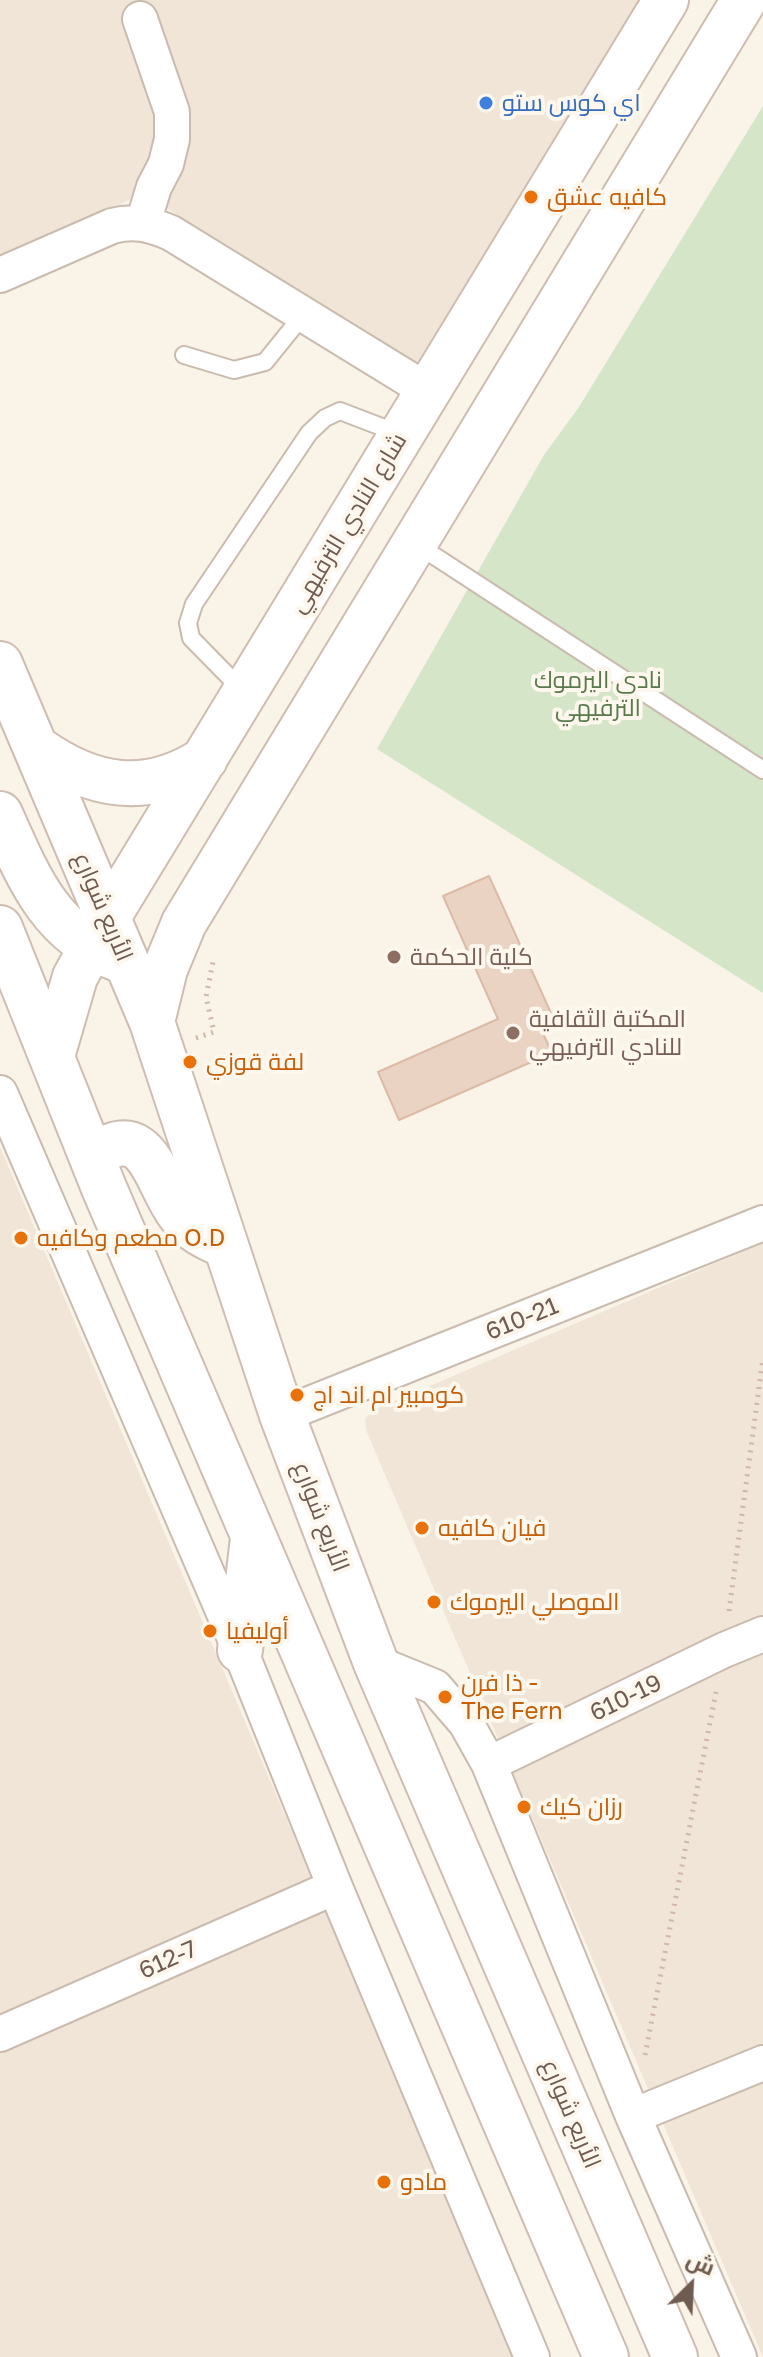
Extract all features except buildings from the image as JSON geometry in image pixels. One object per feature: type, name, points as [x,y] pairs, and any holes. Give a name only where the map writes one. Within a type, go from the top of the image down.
[{"type":"main road","name":"شارع النادي الترفيهي","points":[[123,949],[205,759],[666,0]]},
{"type":"main road","name":"شارع النادي الترفيهي","points":[[52,1056],[75,977],[123,949],[184,923],[744,0]]},
{"type":"main road","name":"الأربع شوارع","points":[[0,664],[152,1022],[282,1415],[376,1663],[675,2357]]},
{"type":"main road","points":[[38,749],[82,776],[133,784],[159,781],[184,773],[205,759]]},
{"type":"main road","points":[[0,814],[28,877],[44,904],[66,928],[123,949]]},
{"type":"main road","points":[[28,877],[50,880],[60,877],[69,870],[79,851]]},
{"type":"main road","points":[[0,928],[92,1157],[253,1538],[606,2357]]},
{"type":"main road","points":[[92,1157],[117,1142],[139,1148],[147,1156],[178,1214],[190,1227],[226,1246]]},
{"type":"main road","points":[[240,1650],[253,1538]]},
{"type":"street","points":[[140,19],[172,112],[172,139],[166,164],[154,187],[143,223]]},
{"type":"street","points":[[0,275],[112,226],[143,223],[171,233],[428,391]]},
{"type":"street","points":[[0,1093],[240,1650],[335,1887],[532,2357]]},
{"type":"street","name":"610-21","points":[[282,1415],[763,1223]]},
{"type":"street","name":"610-19","points":[[489,1764],[763,1634]]},
{"type":"street","points":[[376,1663],[435,1687],[466,1723],[489,1764],[633,2116],[739,2357]]},
{"type":"street","name":"612-7","points":[[0,2034],[335,1887]]},
{"type":"street","points":[[633,2116],[763,2063]]},
{"type":"lane","points":[[184,355],[234,370],[265,362],[303,315]]},
{"type":"lane","points":[[245,693],[191,638],[188,623],[194,604],[309,433],[325,418],[340,411],[402,435]]},
{"type":"lane","points":[[415,544],[763,770]]},
{"type":"path","points":[[633,2116],[724,1650],[763,1358]]},
{"type":"shaded area","points":[[0,0],[663,0],[434,378],[143,193],[0,262]]},
{"type":"shaded area","points":[[0,1147],[516,2357],[0,2357]]},
{"type":"shaded area","points":[[763,1243],[763,2357],[366,1430],[365,1419],[374,1410]]},
{"type":"green space","name":"نادي اليرموك الترفيهي","points":[[763,106],[763,993],[377,749],[544,455],[579,407]]},
{"type":"place","name":"اي كوس ستو","points":[[486,103]]},
{"type":"place","name":"كافيه عشق","points":[[531,197]]},
{"type":"place","name":"كلية الحكمة","points":[[394,957]]},
{"type":"place","name":"المكتبة الثقافية للنادي الترفيهي","points":[[513,1033]]},
{"type":"place","name":"لفة قوزي","points":[[190,1062]]},
{"type":"place","name":"مطعم وكافيه O.D","points":[[21,1238]]},
{"type":"place","name":"كومبير ام اند اج","points":[[297,1395]]},
{"type":"place","name":"فيان كافيه","points":[[422,1528]]},
{"type":"place","name":"الموصلي اليرموك","points":[[434,1602]]},
{"type":"place","name":"أوليفيا","points":[[210,1631]]},
{"type":"place","name":"ذا فرن - The Fern","points":[[445,1697]]},
{"type":"place","name":"رزان كيك","points":[[524,1807]]},
{"type":"place","name":"مادو","points":[[384,2182]]}]
